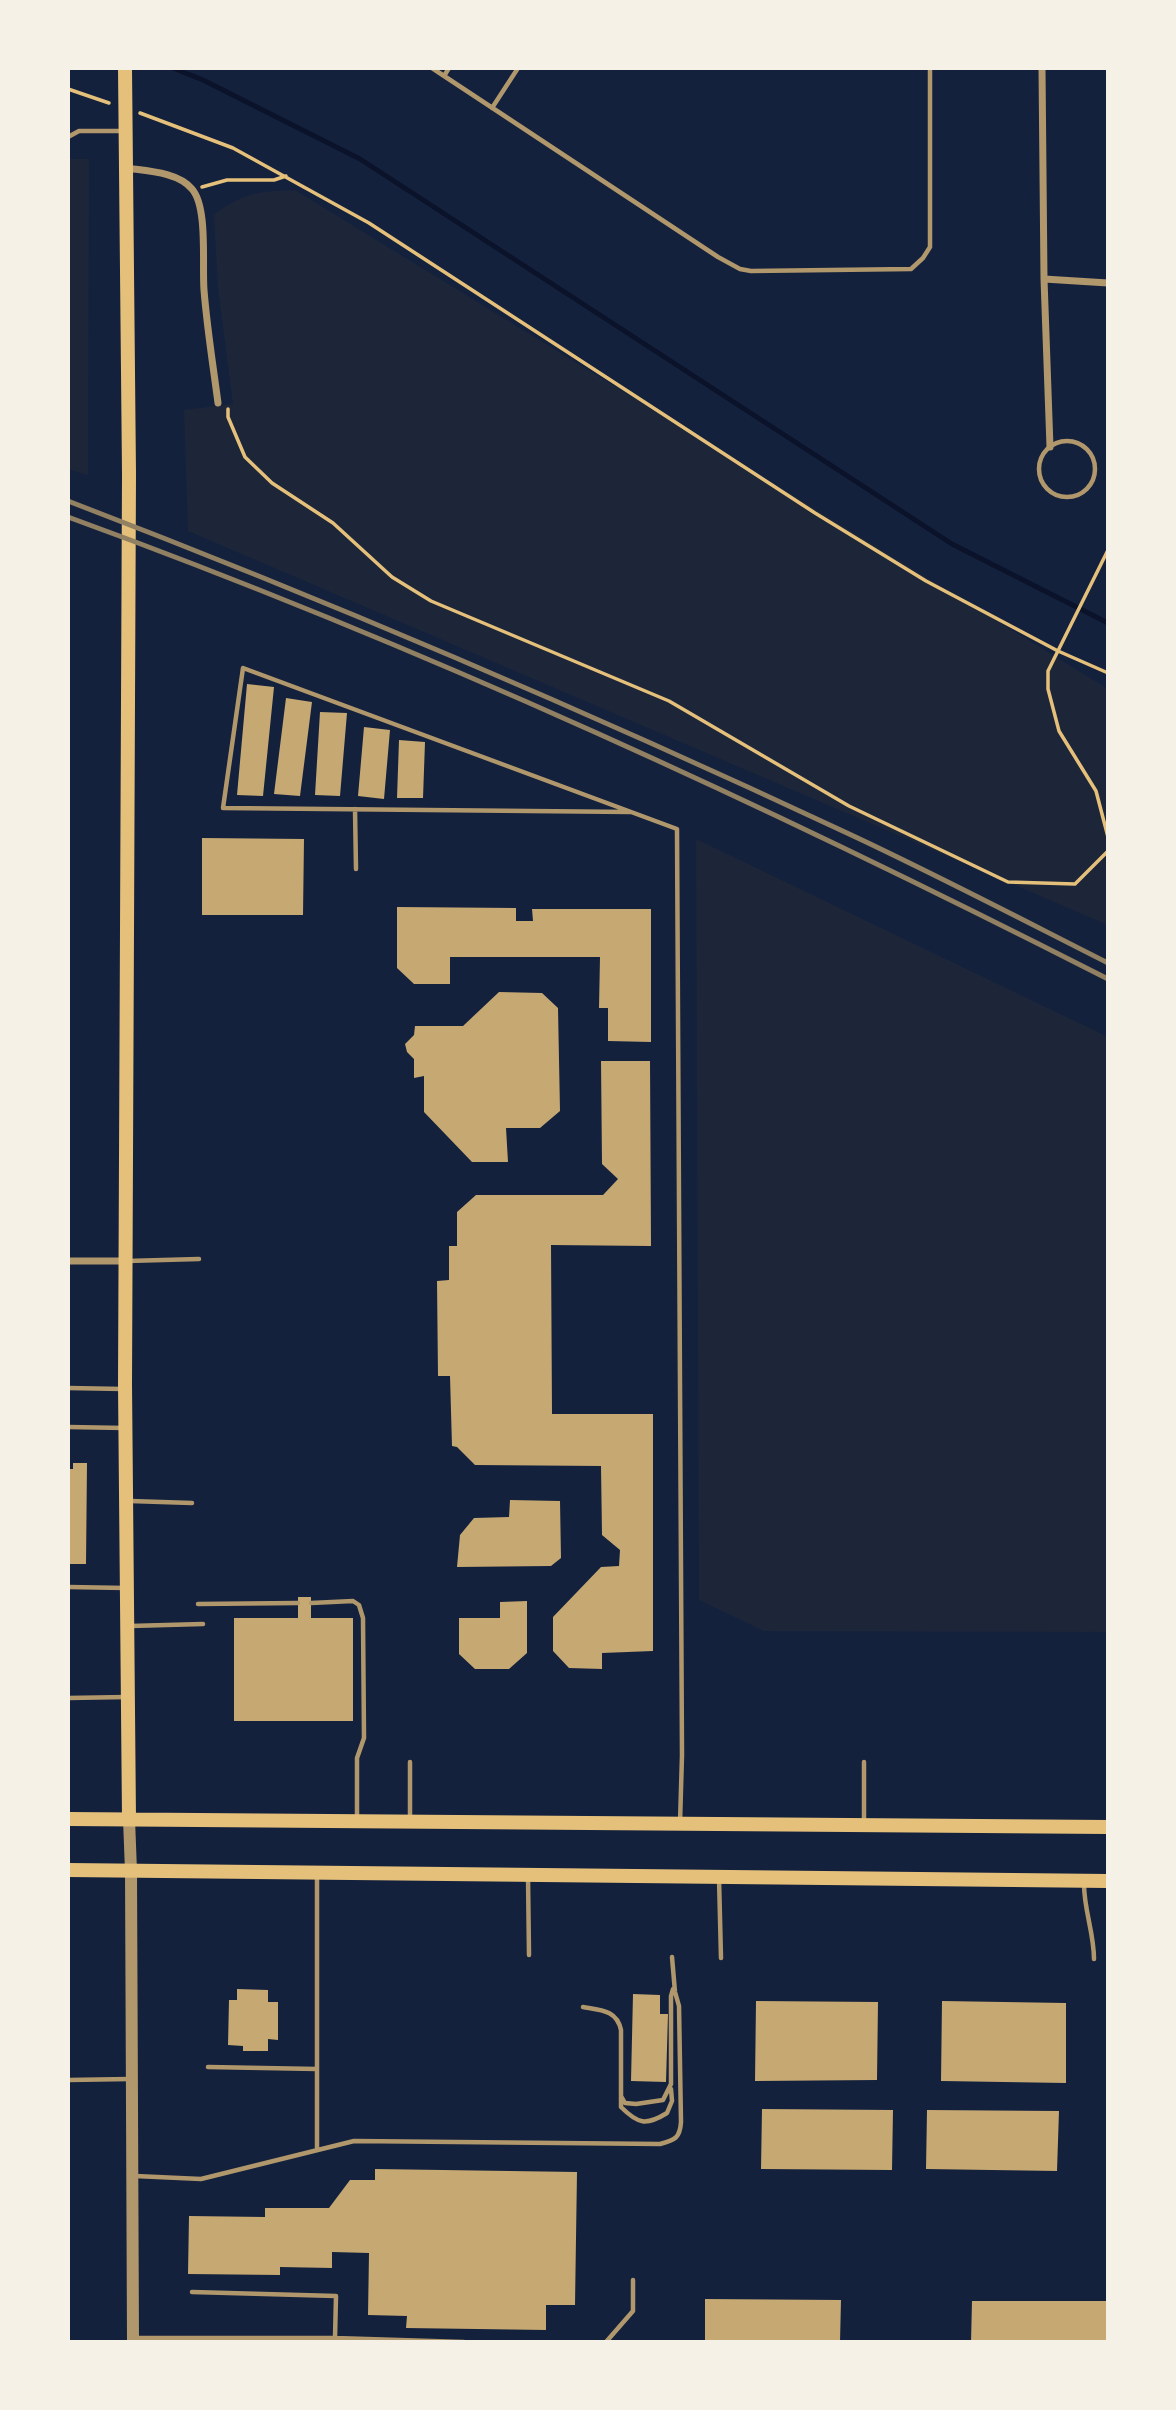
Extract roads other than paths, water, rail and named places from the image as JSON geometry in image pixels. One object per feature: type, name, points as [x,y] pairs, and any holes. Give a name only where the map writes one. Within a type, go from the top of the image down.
[{"type":"main road","points":[[125,68],[130,474],[125,1261],[129,1819]]},
{"type":"main road","points":[[68,1819],[1108,1827]]},
{"type":"main road","points":[[68,1870],[1108,1881]]},
{"type":"street","points":[[1042,68],[1044,279],[1050,447]]},
{"type":"street","points":[[126,168],[166,174],[193,189],[201,213],[204,289],[218,403]]},
{"type":"street","points":[[1044,279],[1108,283]]},
{"type":"street","points":[[68,1261],[125,1261]]},
{"type":"street","points":[[129,1819],[133,2340]]},
{"type":"lane","points":[[432,68],[740,269],[814,272],[911,269],[930,247],[930,68]]},
{"type":"lane","points":[[444,76],[449,68]]},
{"type":"lane","points":[[492,108],[517,68]]},
{"type":"lane","points":[[68,137],[127,116]]},
{"type":"lane","points":[[1068,441],[1086,448],[1095,464],[1095,474],[1086,490],[1070,497],[1052,493],[1045,487],[1039,470],[1044,453],[1050,447],[1068,441]]},
{"type":"lane","points":[[631,812],[223,808],[243,668],[677,829],[682,1743],[680,1824]]},
{"type":"lane","points":[[355,809],[356,869]]},
{"type":"lane","points":[[125,1261],[199,1259]]},
{"type":"lane","points":[[68,1388],[125,1389]]},
{"type":"lane","points":[[68,1427],[125,1429]]},
{"type":"lane","points":[[126,1501],[192,1503]]},
{"type":"lane","points":[[68,1587],[126,1588]]},
{"type":"lane","points":[[311,1603],[353,1601],[359,1605],[363,1618],[364,1738],[357,1758],[357,1821]]},
{"type":"lane","points":[[198,1604],[298,1603]]},
{"type":"lane","points":[[127,1626],[203,1624]]},
{"type":"lane","points":[[68,1698],[127,1698]]},
{"type":"lane","points":[[410,1762],[411,1821]]},
{"type":"lane","points":[[864,1762],[864,1825]]},
{"type":"lane","points":[[317,1873],[317,2148]]},
{"type":"lane","points":[[528,1875],[529,1955]]},
{"type":"lane","points":[[719,1877],[721,1958]]},
{"type":"lane","points":[[1084,1881],[1084,1906],[1094,1938],[1094,1959]]},
{"type":"lane","points":[[132,2176],[201,2179],[317,2148],[354,2141],[660,2144],[674,2141],[679,2135],[681,2122],[679,2006],[674,1987],[672,1957]]},
{"type":"lane","points":[[583,2007],[603,2010],[614,2014],[619,2020],[621,2107],[631,2117],[643,2123],[657,2120],[667,2113],[671,2101],[671,1996],[674,1987]]},
{"type":"lane","points":[[208,2067],[317,2069]]},
{"type":"lane","points":[[68,2080],[132,2079]]},
{"type":"lane","points":[[621,2096],[625,2103],[663,2100],[671,2084]]},
{"type":"lane","points":[[606,2342],[633,2311],[633,2280]]},
{"type":"lane","points":[[192,2292],[335,2296],[335,2338]]},
{"type":"lane","points":[[133,2340],[335,2338],[464,2342]]},
{"type":"waterway","points":[[173,68],[203,80],[360,159],[952,544],[1108,623]]},
{"type":"railway","points":[[68,501],[363,619],[751,788],[1108,963]]},
{"type":"railway","points":[[68,517],[334,620],[595,732],[853,853],[1108,979]]}]
